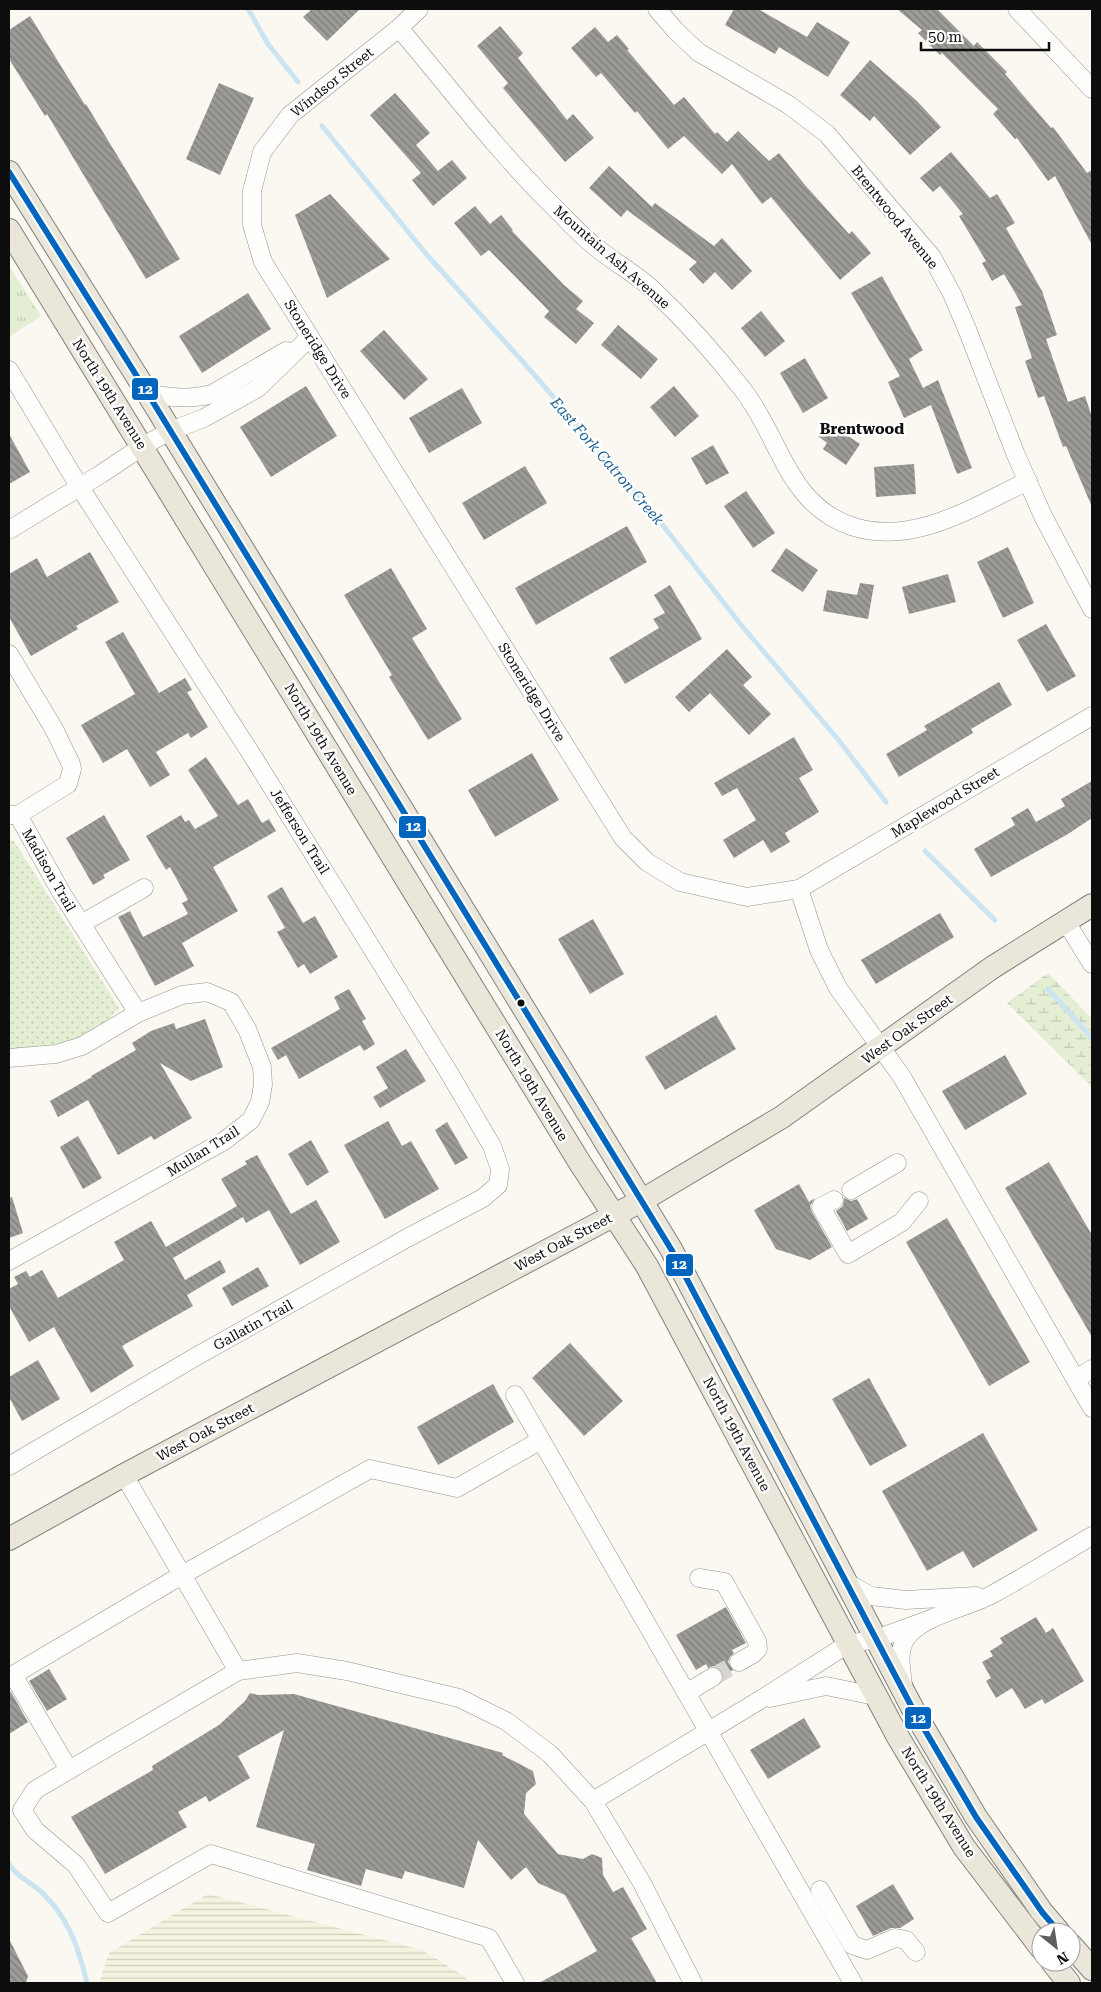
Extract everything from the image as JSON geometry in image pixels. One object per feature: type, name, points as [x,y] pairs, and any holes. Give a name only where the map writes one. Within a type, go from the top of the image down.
[{"type":"main road","name":"North 19th Avenue","points":[[9,172],[148,394],[671,1250],[904,1692],[976,1817],[1050,1922]]},
{"type":"main road","name":"North 19th Avenue","points":[[9,230],[613,1216],[647,1266],[898,1737],[964,1846],[1031,1935]]},
{"type":"main road","name":"West Oak Street","points":[[9,1539],[124,1475],[641,1201],[782,1118],[993,967],[1092,905]]},
{"type":"main road","points":[[1081,1956],[1092,1969]]},
{"type":"main road","points":[[1060,1972],[1069,1983]]},
{"type":"street","name":"Windsor Street","points":[[252,225],[252,191],[262,152],[290,115],[399,28],[419,9]]},
{"type":"street","name":"Brentwood Avenue","points":[[657,9],[698,52],[782,101],[827,134],[932,257],[952,294],[1043,516],[1092,608]]},
{"type":"street","points":[[1017,9],[1092,89]]},
{"type":"street","name":"Mountain Ash Avenue","points":[[399,28],[510,160],[552,205],[595,247],[651,289],[701,339],[744,392],[761,417],[788,471],[801,491],[815,505],[850,526],[888,532],[909,531],[948,519],[1028,482]]},
{"type":"street","name":"Stoneridge Drive","points":[[252,225],[264,262],[623,838],[647,862],[680,882],[747,897],[799,889]]},
{"type":"street","points":[[148,394],[179,398],[201,397],[212,394],[310,337]]},
{"type":"street","points":[[9,530],[143,446],[204,418],[258,388],[310,337]]},
{"type":"street","name":"Jefferson Trail","points":[[9,370],[79,486],[257,763],[448,1071],[492,1146],[500,1170],[498,1185]]},
{"type":"street","points":[[9,654],[54,729],[72,764],[68,784],[13,815]]},
{"type":"street","name":"Maplewood Street","points":[[799,889],[1092,716]]},
{"type":"street","name":"Madison Trail","points":[[13,815],[138,1013]]},
{"type":"street","name":"Madison Trail","points":[[81,924],[144,888]]},
{"type":"street","points":[[799,889],[819,950],[835,981],[902,1077],[1092,1408]]},
{"type":"street","points":[[1066,922],[1092,964]]},
{"type":"street","name":"Mullan Trail","points":[[9,1058],[56,1054],[82,1046],[138,1013],[182,995],[207,992],[231,1002],[247,1029],[262,1067],[263,1085],[260,1102],[251,1120],[224,1141],[9,1261]]},
{"type":"street","points":[[851,1190],[897,1164]]},
{"type":"street","name":"Gallatin Trail","points":[[9,1466],[197,1356],[406,1238],[483,1198],[498,1185]]},
{"type":"street","points":[[834,1200],[821,1207],[848,1254],[902,1222],[919,1202]]},
{"type":"street","points":[[1076,1379],[1092,1369]]},
{"type":"street","points":[[515,1394],[853,1983]]},
{"type":"street","points":[[69,1770],[13,1675],[182,1575],[370,1469],[457,1488],[541,1440]]},
{"type":"street","points":[[124,1475],[238,1671]]},
{"type":"street","points":[[593,1801],[760,1700],[848,1644],[876,1639],[970,1605],[992,1595],[1092,1536]]},
{"type":"street","points":[[699,1578],[724,1582],[757,1641],[758,1649],[754,1654],[739,1662]]},
{"type":"street","points":[[847,1583],[871,1596],[906,1600],[992,1595]]},
{"type":"street","points":[[904,1692],[900,1659],[905,1642],[913,1631],[931,1619]]},
{"type":"street","points":[[515,1983],[489,1938],[211,1854],[108,1913],[76,1865],[35,1830],[22,1810],[35,1790],[238,1671],[298,1663],[347,1671],[459,1698],[506,1721],[550,1754],[593,1801],[642,1883],[693,1983]]},
{"type":"street","points":[[686,1692],[713,1677]]},
{"type":"street","points":[[760,1700],[826,1686],[875,1696]]},
{"type":"street","points":[[820,1890],[852,1945],[868,1950],[895,1938],[906,1940],[916,1952]]},
{"type":"shaded area","points":[[208,1894],[422,1950],[464,1976],[470,1983],[99,1983],[109,1953]]},
{"type":"green space","points":[[9,266],[41,316],[9,337]]},
{"type":"green space","points":[[9,840],[14,841],[119,1008],[99,1029],[63,1048],[29,1051],[9,1049]]},
{"type":"green space","points":[[1048,973],[1092,1019],[1092,1087],[1007,1003]]},
{"type":"building","points":[[312,9],[360,9],[327,41],[303,17]]},
{"type":"building","points":[[734,9],[758,9],[807,37],[817,22],[850,42],[828,77],[779,47],[775,54],[725,25]]},
{"type":"building","points":[[897,9],[937,9],[974,46],[977,42],[1007,72],[1005,74],[1051,128],[1053,127],[1087,173],[1092,170],[1092,245],[1055,176],[1048,181],[1017,138],[1015,139],[993,114],[998,109],[942,53],[940,55],[918,33],[922,30]]},
{"type":"building","points":[[30,16],[180,259],[146,279],[47,114],[45,116],[9,59],[9,30]]},
{"type":"building","points":[[500,26],[523,53],[518,58],[567,120],[573,114],[594,138],[565,162],[503,88],[508,83],[477,46]]},
{"type":"building","points":[[595,27],[608,42],[617,35],[629,49],[627,50],[674,105],[684,97],[715,134],[717,132],[727,142],[738,131],[769,161],[779,153],[849,234],[852,231],[871,253],[840,280],[771,197],[762,204],[732,164],[722,174],[684,136],[668,149],[637,111],[635,113],[601,73],[596,77],[571,48]]},
{"type":"building","points":[[870,60],[917,101],[941,127],[910,155],[874,116],[870,121],[840,95]]},
{"type":"building","points":[[219,83],[254,98],[220,175],[186,159]]},
{"type":"building","points":[[395,93],[430,133],[416,145],[438,171],[452,160],[467,178],[433,206],[412,180],[421,173],[370,115]]},
{"type":"building","points":[[951,152],[990,198],[997,194],[1015,223],[1006,228],[1042,291],[1057,335],[1046,339],[1068,402],[1085,396],[1092,417],[1092,507],[1066,446],[1063,447],[1044,396],[1038,398],[1025,361],[1032,358],[1015,307],[1022,305],[1004,274],[992,281],[982,263],[986,261],[959,216],[963,214],[940,186],[933,192],[920,178]]},
{"type":"building","points":[[609,166],[652,207],[655,203],[714,246],[722,238],[752,271],[732,290],[715,272],[703,284],[689,269],[697,262],[627,210],[621,217],[589,188]]},
{"type":"building","points":[[330,194],[390,259],[327,298],[295,215]]},
{"type":"building","points":[[475,206],[490,224],[501,215],[512,231],[564,285],[583,301],[576,309],[594,323],[576,344],[544,317],[549,311],[489,250],[481,256],[454,223]]},
{"type":"building","points":[[882,276],[923,350],[909,359],[923,388],[938,380],[972,468],[957,474],[931,405],[904,418],[888,382],[900,376],[851,293]]},
{"type":"building","points":[[248,293],[271,329],[202,373],[179,336]]},
{"type":"building","points":[[761,311],[785,341],[765,357],[741,328]]},
{"type":"building","points":[[618,325],[658,359],[641,379],[601,345]]},
{"type":"building","points":[[384,330],[428,379],[404,400],[360,351]]},
{"type":"building","points":[[805,358],[828,398],[803,413],[780,373]]},
{"type":"building","points":[[306,386],[337,436],[271,477],[240,427]]},
{"type":"building","points":[[674,386],[699,416],[675,437],[650,407]]},
{"type":"building","points":[[462,388],[482,423],[429,453],[409,418]]},
{"type":"building","points":[[827,422],[860,444],[846,465],[823,449],[827,443],[818,436]]},
{"type":"building","points":[[9,434],[30,472],[9,484]]},
{"type":"building","points":[[713,445],[729,473],[706,485],[691,458]]},
{"type":"building","points":[[914,464],[916,494],[876,497],[874,467]]},
{"type":"building","points":[[525,466],[547,503],[484,540],[462,503]]},
{"type":"building","points":[[746,491],[775,533],[753,548],[724,506]]},
{"type":"building","points":[[627,526],[647,562],[536,625],[515,588]]},
{"type":"building","points":[[1008,547],[1034,603],[1003,618],[977,562]]},
{"type":"building","points":[[786,548],[818,570],[803,592],[771,571]]},
{"type":"building","points":[[90,552],[119,602],[76,626],[78,629],[31,656],[9,617],[9,574],[37,558],[47,577]]},
{"type":"building","points":[[391,568],[427,629],[412,638],[462,719],[428,740],[389,677],[392,675],[344,595]]},
{"type":"building","points":[[948,574],[956,602],[909,614],[902,587]]},
{"type":"building","points":[[860,583],[874,585],[868,619],[823,611],[827,590],[857,595]]},
{"type":"building","points":[[670,585],[702,639],[625,684],[609,658],[659,628],[653,619],[665,613],[654,595]]},
{"type":"building","points":[[1046,624],[1076,676],[1047,692],[1017,640]]},
{"type":"building","points":[[123,632],[159,693],[185,678],[192,690],[187,692],[208,727],[191,738],[188,733],[156,752],[170,775],[150,787],[127,749],[103,763],[81,725],[135,694],[105,642]]},
{"type":"building","points":[[727,649],[752,677],[743,685],[771,714],[749,735],[710,693],[689,712],[675,697]]},
{"type":"building","points":[[999,682],[1012,705],[971,729],[973,733],[899,777],[886,754],[927,730],[924,726]]},
{"type":"building","points":[[794,737],[813,770],[799,778],[819,812],[785,833],[790,842],[771,853],[763,840],[734,858],[723,840],[756,820],[737,788],[722,796],[714,783]]},
{"type":"building","points":[[532,753],[559,800],[495,837],[468,790]]},
{"type":"building","points":[[206,757],[238,805],[248,799],[262,823],[269,819],[276,831],[213,867],[238,911],[182,943],[194,966],[155,986],[118,917],[130,911],[143,937],[188,914],[182,903],[188,900],[170,867],[166,870],[146,836],[181,815],[185,822],[189,820],[195,829],[218,816],[188,770]]},
{"type":"building","points":[[1092,781],[1092,818],[1068,834],[991,877],[974,849],[1015,825],[1011,818],[1028,808],[1036,822],[1065,806],[1061,799]]},
{"type":"building","points":[[104,815],[130,860],[103,875],[105,878],[93,885],[66,838]]},
{"type":"building","points":[[282,887],[303,923],[315,916],[338,957],[310,974],[304,964],[298,968],[277,932],[285,928],[267,896]]},
{"type":"building","points":[[940,913],[954,937],[876,984],[861,960]]},
{"type":"building","points":[[593,919],[624,974],[590,994],[558,939]]},
{"type":"building","points":[[349,989],[366,1019],[362,1021],[375,1044],[364,1051],[360,1045],[299,1079],[286,1055],[278,1060],[271,1048],[340,1009],[334,997]]},
{"type":"building","points":[[716,1015],[736,1049],[665,1090],[645,1057]]},
{"type":"building","points":[[205,1019],[223,1067],[191,1081],[160,1063],[192,1118],[154,1140],[151,1136],[118,1155],[88,1100],[58,1117],[50,1101],[136,1050],[132,1043],[151,1031],[174,1023],[176,1029]]},
{"type":"building","points":[[406,1049],[426,1081],[380,1108],[373,1097],[388,1088],[376,1067]]},
{"type":"building","points":[[1005,1055],[1027,1094],[965,1130],[942,1091]]},
{"type":"building","points":[[388,1121],[402,1146],[411,1141],[439,1189],[385,1219],[344,1145]]},
{"type":"building","points":[[447,1122],[468,1158],[455,1165],[435,1130]]},
{"type":"building","points":[[78,1136],[102,1178],[83,1189],[60,1147]]},
{"type":"building","points":[[311,1140],[329,1172],[307,1186],[288,1154]]},
{"type":"building","points":[[257,1155],[291,1214],[316,1200],[340,1242],[300,1265],[269,1210],[246,1223],[243,1217],[173,1258],[185,1280],[220,1260],[226,1272],[187,1295],[193,1306],[122,1346],[134,1366],[91,1393],[54,1327],[29,1342],[9,1306],[9,1289],[18,1284],[14,1277],[26,1271],[30,1277],[42,1270],[58,1298],[124,1260],[114,1242],[151,1221],[166,1247],[237,1206],[221,1179],[247,1164],[245,1161]]},
{"type":"building","points":[[1049,1162],[1092,1235],[1092,1337],[1005,1188]]},
{"type":"building","points":[[799,1184],[809,1202],[815,1198],[810,1206],[812,1212],[832,1247],[810,1260],[776,1249],[754,1210]]},
{"type":"building","points":[[12,1197],[23,1233],[9,1238],[9,1198]]},
{"type":"building","points":[[844,1198],[851,1201],[857,1199],[868,1219],[847,1231],[836,1211],[843,1206]]},
{"type":"building","points":[[947,1218],[1030,1362],[989,1386],[906,1242]]},
{"type":"building","points":[[258,1267],[269,1286],[232,1306],[222,1288]]},
{"type":"building","points":[[570,1343],[623,1401],[584,1436],[532,1378]]},
{"type":"building","points":[[38,1360],[60,1399],[22,1421],[9,1397],[9,1377]]},
{"type":"building","points":[[869,1378],[907,1446],[870,1466],[832,1399]]},
{"type":"building","points":[[493,1384],[514,1422],[438,1465],[417,1427]]},
{"type":"building","points":[[983,1433],[1038,1530],[973,1568],[963,1551],[927,1571],[882,1491]]},
{"type":"building","points":[[726,1607],[746,1643],[732,1650],[734,1653],[728,1662],[733,1670],[723,1676],[719,1668],[713,1666],[708,1668],[706,1664],[696,1670],[676,1635]]},
{"type":"building","points":[[1036,1617],[1046,1633],[1053,1628],[1084,1681],[1045,1704],[1042,1699],[1025,1709],[1012,1688],[996,1698],[986,1681],[991,1678],[982,1662],[993,1656],[990,1651],[1003,1643],[1000,1638]]},
{"type":"building","points":[[49,1669],[67,1699],[47,1711],[29,1681]]},
{"type":"building","points":[[11,1692],[28,1722],[9,1734],[9,1693]]},
{"type":"building","points":[[250,1693],[258,1695],[294,1694],[503,1753],[502,1755],[533,1771],[536,1784],[526,1793],[524,1814],[558,1854],[583,1859],[592,1854],[602,1858],[603,1875],[613,1892],[623,1887],[647,1929],[631,1938],[657,1983],[539,1983],[597,1951],[565,1895],[538,1883],[526,1867],[511,1880],[478,1840],[464,1888],[405,1871],[402,1879],[366,1869],[361,1886],[307,1870],[315,1844],[256,1827],[284,1730],[238,1756],[250,1778],[209,1802],[206,1796],[178,1812],[187,1827],[105,1874],[71,1817],[153,1770],[152,1766],[219,1725],[245,1701]]},
{"type":"building","points":[[804,1718],[821,1747],[768,1779],[750,1750]]},
{"type":"building","points":[[893,1884],[914,1919],[900,1928],[891,1928],[873,1936],[856,1906]]},
{"type":"building","points":[[9,1939],[28,1976],[26,1983],[9,1983]]},
{"type":"waterway","name":"East Fork Catron Creek","points":[[248,9],[268,44],[298,82]]},
{"type":"waterway","name":"East Fork Catron Creek","points":[[322,126],[428,256],[524,363],[650,509],[742,626],[837,738],[886,802]]},
{"type":"waterway","name":"East Fork Catron Creek","points":[[925,851],[995,920]]},
{"type":"waterway","name":"East Fork Catron Creek","points":[[1048,989],[1092,1038]]},
{"type":"waterway","points":[[9,1864],[18,1875],[38,1889],[57,1909],[70,1932],[80,1956],[87,1983]]},
{"type":"tunnel","points":[[713,1677],[739,1662]]},
{"type":"transit line","name":"12","points":[[9,172],[148,394],[671,1249],[916,1715],[976,1817],[1050,1922]]},
{"type":"district","name":"Brentwood","points":[[862,429]]}]
